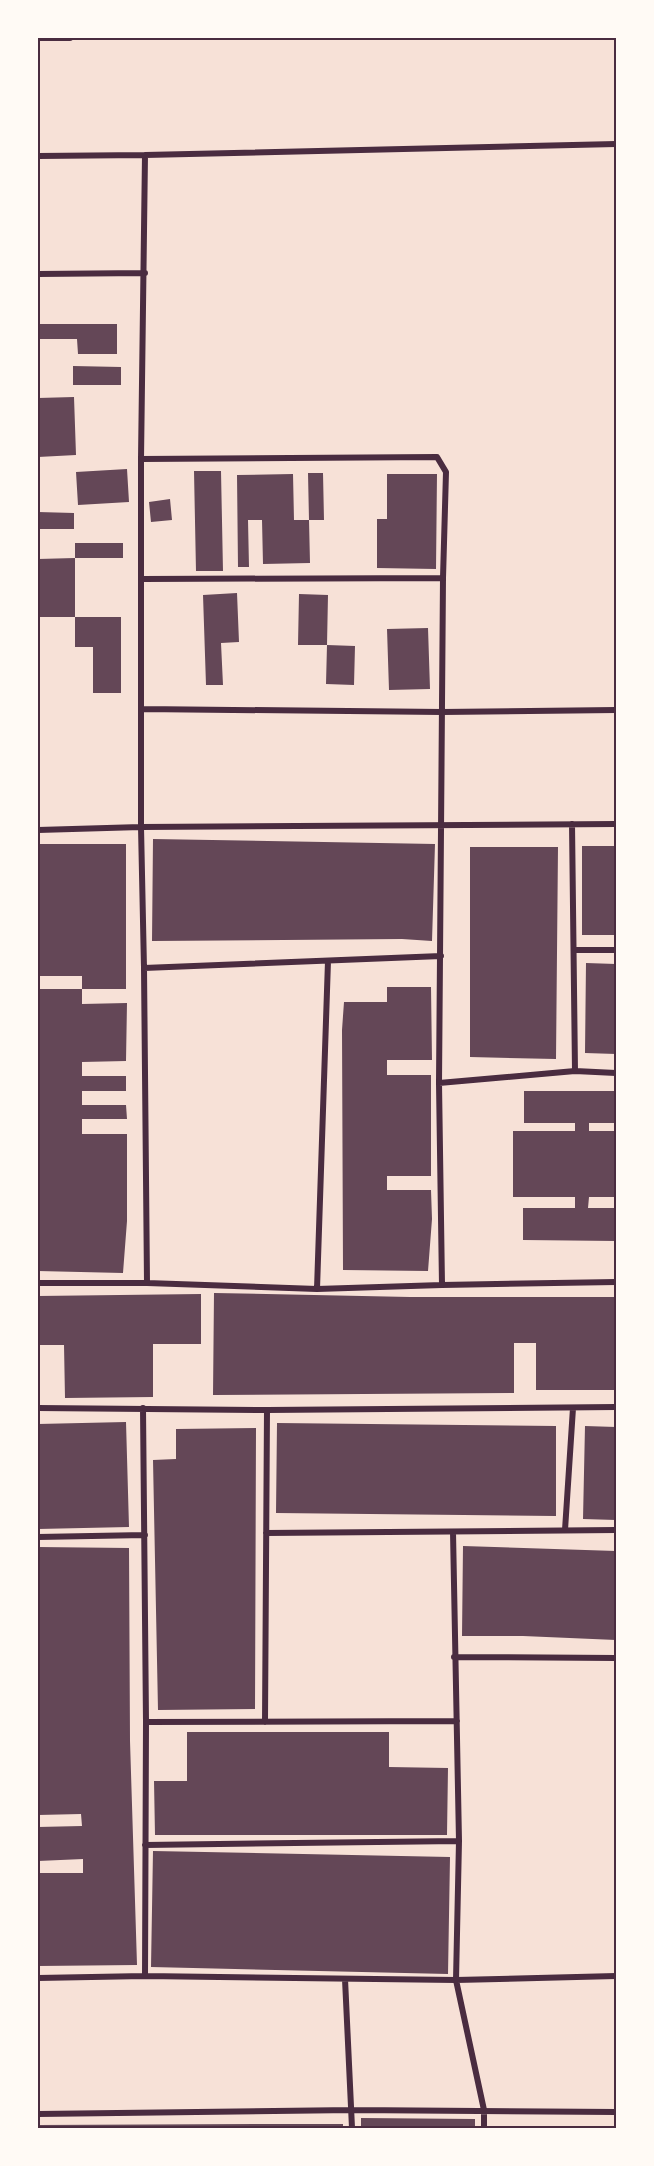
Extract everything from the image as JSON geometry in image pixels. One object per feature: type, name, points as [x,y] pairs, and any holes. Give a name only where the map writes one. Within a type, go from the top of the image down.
[{"type":"street","points":[[38,38],[70,38]]},
{"type":"street","points":[[38,156],[616,144]]},
{"type":"street","points":[[145,155],[141,459],[141,827],[147,1283]]},
{"type":"street","points":[[38,274],[144,273]]},
{"type":"street","points":[[141,459],[437,457],[446,472],[439,1083],[442,1285]]},
{"type":"street","points":[[142,579],[443,578]]},
{"type":"street","points":[[142,709],[442,712],[616,710]]},
{"type":"street","points":[[572,824],[575,1071]]},
{"type":"street","points":[[38,830],[141,827],[616,824]]},
{"type":"street","points":[[574,950],[616,950]]},
{"type":"street","points":[[144,968],[441,956]]},
{"type":"street","points":[[316,1289],[328,961]]},
{"type":"street","points":[[439,1083],[575,1071],[616,1073]]},
{"type":"street","points":[[38,1284],[147,1283],[316,1289],[616,1282]]},
{"type":"street","points":[[38,1408],[267,1410],[616,1407]]},
{"type":"street","points":[[143,1408],[146,1722],[145,1976]]},
{"type":"street","points":[[565,1530],[573,1408]]},
{"type":"street","points":[[266,1722],[267,1410]]},
{"type":"street","points":[[266,1533],[616,1530]]},
{"type":"street","points":[[453,1532],[459,1841],[456,1980],[484,2110],[484,2128]]},
{"type":"street","points":[[38,1537],[145,1536]]},
{"type":"street","points":[[454,1657],[616,1658]]},
{"type":"street","points":[[146,1722],[457,1721]]},
{"type":"street","points":[[145,1845],[459,1841]]},
{"type":"street","points":[[38,1978],[145,1976],[456,1980],[616,1976]]},
{"type":"street","points":[[345,1978],[352,2128]]},
{"type":"street","points":[[38,2114],[352,2110],[616,2112]]},
{"type":"building","points":[[38,324],[117,324],[117,354],[78,354],[77,339],[38,339]]},
{"type":"building","points":[[73,366],[121,367],[121,385],[73,385]]},
{"type":"building","points":[[74,397],[76,455],[38,457],[38,398]]},
{"type":"building","points":[[127,469],[129,502],[78,505],[76,472]]},
{"type":"building","points":[[194,471],[221,471],[223,571],[196,571]]},
{"type":"building","points":[[308,473],[323,473],[324,520],[309,520]]},
{"type":"building","points":[[293,474],[294,520],[309,520],[310,563],[263,564],[262,520],[248,520],[249,567],[238,567],[237,475]]},
{"type":"building","points":[[387,474],[437,474],[436,569],[377,568],[377,519],[387,519]]},
{"type":"building","points":[[170,499],[172,520],[151,522],[149,502]]},
{"type":"building","points":[[38,512],[74,513],[74,529],[38,529]]},
{"type":"building","points":[[75,543],[123,543],[123,558],[75,558]]},
{"type":"building","points":[[75,558],[75,617],[38,617],[38,559]]},
{"type":"building","points":[[237,593],[239,642],[221,643],[223,685],[206,685],[203,595]]},
{"type":"building","points":[[299,594],[328,595],[327,645],[298,645]]},
{"type":"building","points":[[75,617],[121,617],[121,693],[93,693],[93,647],[75,647]]},
{"type":"building","points":[[428,628],[430,689],[389,690],[387,629]]},
{"type":"building","points":[[327,645],[355,646],[354,685],[326,684]]},
{"type":"building","points":[[153,839],[435,844],[432,941],[402,939],[152,941]]},
{"type":"building","points":[[38,844],[126,844],[126,989],[82,989],[82,976],[38,976]]},
{"type":"building","points":[[582,846],[616,846],[616,935],[582,935]]},
{"type":"building","points":[[470,847],[558,847],[556,1059],[470,1057]]},
{"type":"building","points":[[586,963],[616,964],[616,1054],[585,1053]]},
{"type":"building","points":[[387,987],[431,987],[432,1060],[387,1060],[387,1075],[431,1075],[431,1176],[387,1176],[387,1190],[431,1190],[432,1219],[428,1271],[343,1270],[342,1030],[344,1002],[387,1002]]},
{"type":"building","points":[[38,989],[82,989],[82,1004],[127,1003],[126,1061],[82,1062],[82,1076],[126,1076],[126,1091],[82,1091],[82,1105],[126,1105],[127,1119],[82,1119],[82,1134],[127,1134],[127,1221],[123,1273],[38,1271]]},
{"type":"building","points":[[524,1091],[616,1091],[616,1123],[589,1123],[589,1131],[616,1131],[616,1197],[589,1197],[588,1208],[616,1208],[616,1241],[523,1240],[523,1208],[575,1208],[575,1197],[513,1197],[513,1131],[575,1131],[575,1123],[524,1123]]},
{"type":"building","points":[[214,1293],[410,1297],[616,1297],[616,1390],[536,1390],[536,1343],[514,1343],[514,1393],[213,1395]]},
{"type":"building","points":[[201,1294],[201,1344],[153,1344],[153,1397],[65,1398],[64,1345],[38,1345],[38,1296]]},
{"type":"building","points":[[126,1422],[129,1527],[38,1529],[38,1424]]},
{"type":"building","points":[[277,1423],[556,1426],[556,1516],[276,1513]]},
{"type":"building","points":[[585,1426],[616,1427],[616,1520],[583,1519]]},
{"type":"building","points":[[256,1428],[255,1709],[158,1710],[153,1460],[176,1459],[176,1429]]},
{"type":"building","points":[[463,1546],[616,1551],[616,1640],[462,1636]]},
{"type":"building","points":[[38,1547],[129,1548],[130,1741],[137,1965],[38,1966],[38,1873],[83,1873],[83,1859],[38,1861],[38,1827],[82,1826],[81,1814],[38,1815]]},
{"type":"building","points":[[187,1732],[389,1732],[389,1767],[448,1768],[447,1835],[155,1835],[154,1781],[187,1781]]},
{"type":"building","points":[[153,1851],[450,1857],[448,1974],[151,1967]]},
{"type":"building","points":[[361,2118],[475,2119],[475,2128],[361,2128]]},
{"type":"building","points":[[343,2124],[343,2128],[38,2128],[38,2125]]}]
